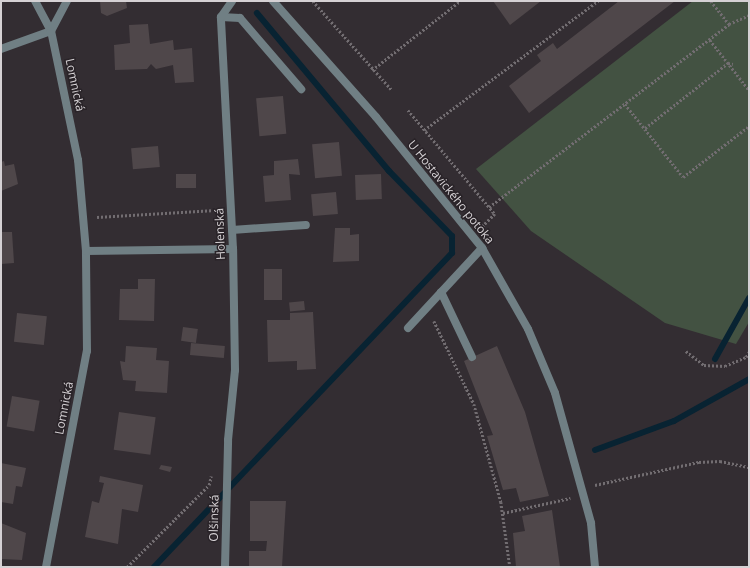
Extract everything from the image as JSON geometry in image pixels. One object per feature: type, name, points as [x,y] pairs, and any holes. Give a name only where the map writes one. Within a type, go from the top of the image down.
[{"type":"street","name":"Lomnická","points":[[35,1],[51,31],[78,160],[86,251],[88,351],[46,567]]},
{"type":"street","points":[[1,49],[51,31],[68,1]]},
{"type":"street","points":[[221,17],[232,1]]},
{"type":"street","name":"U Hostavického potoka","points":[[273,1],[473,235],[482,248],[528,329],[555,393],[584,495],[596,567]]},
{"type":"street","points":[[221,17],[240,18],[302,89]]},
{"type":"street","name":"Holenská","points":[[221,17],[233,248],[234,406],[227,469]]},
{"type":"street","points":[[232,230],[306,225]]},
{"type":"street","points":[[86,251],[233,248]]},
{"type":"street","points":[[408,328],[482,248]]},
{"type":"street","points":[[441,292],[472,357]]},
{"type":"street","name":"Olšinská","points":[[225,567],[227,469]]},
{"type":"path","points":[[314,1],[372,70],[392,90]]},
{"type":"path","points":[[372,70],[460,1]]},
{"type":"path","points":[[424,130],[598,1]]},
{"type":"path","points":[[711,1],[729,24]]},
{"type":"path","points":[[490,207],[729,24],[749,15]]},
{"type":"path","points":[[710,40],[749,90]]},
{"type":"path","points":[[645,128],[728,63],[733,64]]},
{"type":"path","points":[[625,104],[683,177],[749,126]]},
{"type":"path","points":[[408,110],[495,214],[473,235]]},
{"type":"path","points":[[83,218],[231,209]]},
{"type":"path","points":[[429,324],[433,319],[474,404],[503,513],[510,567]]},
{"type":"path","points":[[686,351],[704,365],[725,366],[746,357],[749,352]]},
{"type":"path","points":[[594,485],[699,462],[720,461],[749,467]]},
{"type":"path","points":[[127,567],[209,485],[212,472]]},
{"type":"path","points":[[503,513],[584,495]]},
{"type":"green space","points":[[693,1],[749,1],[749,322],[736,344],[665,323],[531,231],[476,169]]},
{"type":"building","points":[[100,1],[126,1],[127,8],[107,16],[101,13]]},
{"type":"building","points":[[493,1],[541,1],[510,25]]},
{"type":"building","points":[[619,1],[675,1],[529,113],[509,86],[541,61],[537,55],[553,43],[557,49]]},
{"type":"building","points":[[148,24],[150,44],[173,40],[174,50],[192,48],[194,82],[175,83],[173,65],[156,69],[151,64],[147,69],[115,70],[114,45],[130,43],[129,25]]},
{"type":"building","points":[[283,96],[286,134],[259,136],[256,98]]},
{"type":"building","points":[[339,142],[342,176],[315,178],[312,144]]},
{"type":"building","points":[[158,146],[160,167],[133,169],[131,148]]},
{"type":"building","points":[[298,159],[300,175],[289,174],[291,200],[265,202],[263,176],[274,175],[274,161]]},
{"type":"building","points":[[4,161],[5,166],[14,164],[18,184],[1,191],[1,162]]},
{"type":"building","points":[[176,174],[196,174],[196,188],[176,188]]},
{"type":"building","points":[[381,174],[382,199],[356,200],[355,175]]},
{"type":"building","points":[[336,192],[338,214],[313,216],[311,194]]},
{"type":"building","points":[[335,228],[350,228],[350,235],[359,234],[359,261],[333,262]]},
{"type":"building","points":[[1,232],[12,232],[14,263],[1,264]]},
{"type":"building","points":[[264,269],[282,269],[282,300],[264,300]]},
{"type":"building","points":[[138,279],[155,279],[154,321],[119,320],[120,289],[138,289]]},
{"type":"building","points":[[304,301],[305,310],[290,312],[289,303]]},
{"type":"building","points":[[313,312],[316,369],[297,370],[297,361],[268,362],[267,320],[290,320],[290,313]]},
{"type":"building","points":[[17,313],[47,316],[44,345],[14,342]]},
{"type":"building","points":[[183,327],[198,329],[196,343],[181,341]]},
{"type":"building","points":[[191,343],[225,346],[224,358],[190,355]]},
{"type":"building","points":[[126,346],[157,348],[156,360],[169,361],[167,393],[135,391],[136,381],[123,380],[120,361],[125,362]]},
{"type":"building","points":[[497,346],[525,412],[549,496],[520,502],[516,488],[503,490],[487,436],[493,435],[464,361]]},
{"type":"building","points":[[12,396],[40,401],[34,431],[7,427]]},
{"type":"building","points":[[119,412],[156,417],[150,455],[114,450]]},
{"type":"building","points":[[1,463],[26,468],[22,487],[16,486],[13,504],[1,502]]},
{"type":"building","points":[[161,465],[172,467],[170,472],[159,469]]},
{"type":"building","points":[[100,476],[143,485],[138,512],[122,509],[118,544],[85,537],[92,501],[99,503],[104,483],[99,482]]},
{"type":"building","points":[[250,501],[286,501],[282,567],[249,566],[249,551],[266,551],[267,541],[250,541]]},
{"type":"building","points":[[552,510],[560,567],[516,567],[513,533],[525,531],[522,516]]},
{"type":"building","points":[[1,523],[26,533],[22,560],[1,559]]},
{"type":"waterway","points":[[154,567],[452,253],[452,236],[389,171],[257,13]]},
{"type":"waterway","points":[[715,359],[749,298]]},
{"type":"waterway","points":[[595,450],[674,421],[749,379]]}]
